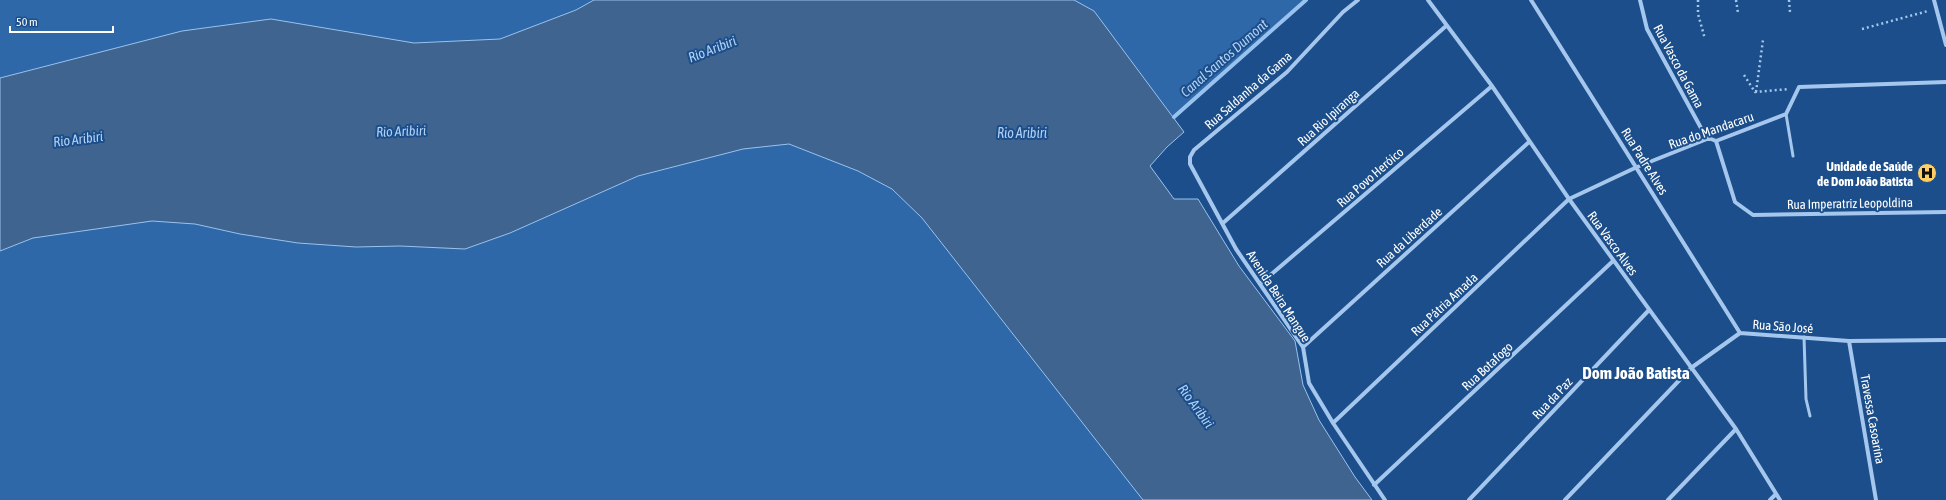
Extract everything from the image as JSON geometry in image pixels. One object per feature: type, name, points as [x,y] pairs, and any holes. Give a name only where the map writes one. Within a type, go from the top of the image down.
[{"type":"street","name":"Rua Saldanha da Gama","points":[[1190,164],[1190,157],[1194,150],[1287,72],[1343,12],[1358,0]]},
{"type":"street","name":"Rua Vasco Alves","points":[[1428,0],[1492,86],[1529,142],[1613,261],[1736,429],[1780,500]]},
{"type":"street","name":"Rua Padre Alves","points":[[1531,0],[1740,333]]},
{"type":"street","name":"Rua Vasco da Gama","points":[[1640,0],[1647,29],[1707,139]]},
{"type":"street","points":[[1934,0],[1946,45]]},
{"type":"street","name":"Rua Rio Ipiranga","points":[[1223,223],[1446,26]]},
{"type":"street","points":[[1786,114],[1799,87],[1946,82]]},
{"type":"street","name":"Rua Povo Heróico","points":[[1261,284],[1492,86]]},
{"type":"street","name":"Rua do Mandacaru","points":[[1569,199],[1637,167],[1707,139],[1711,138],[1716,141],[1786,114]]},
{"type":"street","name":"Rua Imperatriz Leopoldina","points":[[1716,141],[1735,202],[1754,215],[1946,212]]},
{"type":"street","name":"Rua da Liberdade","points":[[1303,347],[1529,142]]},
{"type":"street","name":"Avenida Beira Mangue","points":[[1190,164],[1236,249],[1303,347],[1309,383],[1333,423],[1385,500]]},
{"type":"street","name":"Rua Pátria Amada","points":[[1333,423],[1569,199]]},
{"type":"street","name":"Rua Botafogo","points":[[1374,485],[1613,261]]},
{"type":"street","name":"Rua da Paz","points":[[1469,500],[1649,310]]},
{"type":"street","name":"Rua São José","points":[[1565,500],[1691,368],[1740,333],[1849,340],[1946,340]]},
{"type":"street","name":"Travessa Casoarina","points":[[1849,340],[1876,500]]},
{"type":"street","points":[[1668,500],[1736,429]]},
{"type":"street","points":[[1770,500],[1776,494]]},
{"type":"lane","points":[[1786,114],[1793,156]]},
{"type":"lane","points":[[1804,337],[1806,399],[1810,416]]},
{"type":"path","points":[[1698,0],[1698,14],[1705,39]]},
{"type":"path","points":[[1736,0],[1738,13]]},
{"type":"path","points":[[1789,0],[1790,12]]},
{"type":"path","points":[[1862,29],[1936,9]]},
{"type":"path","points":[[1756,92],[1764,40]]},
{"type":"path","points":[[1744,75],[1756,92]]},
{"type":"path","points":[[1756,92],[1784,90],[1799,87]]},
{"type":"shaded area","points":[[0,0],[1306,0],[1174,117],[1184,132],[1167,147],[1150,166],[1174,199],[1198,199],[1239,266],[1295,341],[1303,385],[1319,420],[1355,477],[1372,500],[0,500]]},
{"type":"water","name":"Rio Aribiri","points":[[594,0],[1074,0],[1094,11],[1184,132],[1167,147],[1150,166],[1174,199],[1198,199],[1239,266],[1295,341],[1303,385],[1319,420],[1355,477],[1372,500],[1143,500],[922,218],[892,189],[858,171],[789,144],[743,149],[638,176],[510,233],[465,249],[400,246],[356,247],[298,243],[240,234],[195,224],[152,221],[33,238],[0,251],[0,78],[182,31],[271,19],[414,43],[500,39],[576,10]]},
{"type":"waterway","name":"Canal Santos Dumont","points":[[1174,117],[1306,0]]},
{"type":"place","name":"Unidade de Saúde de Dom João Batista","points":[[1927,173]]},
{"type":"district","name":"Dom João Batista","points":[[1636,373]]}]
